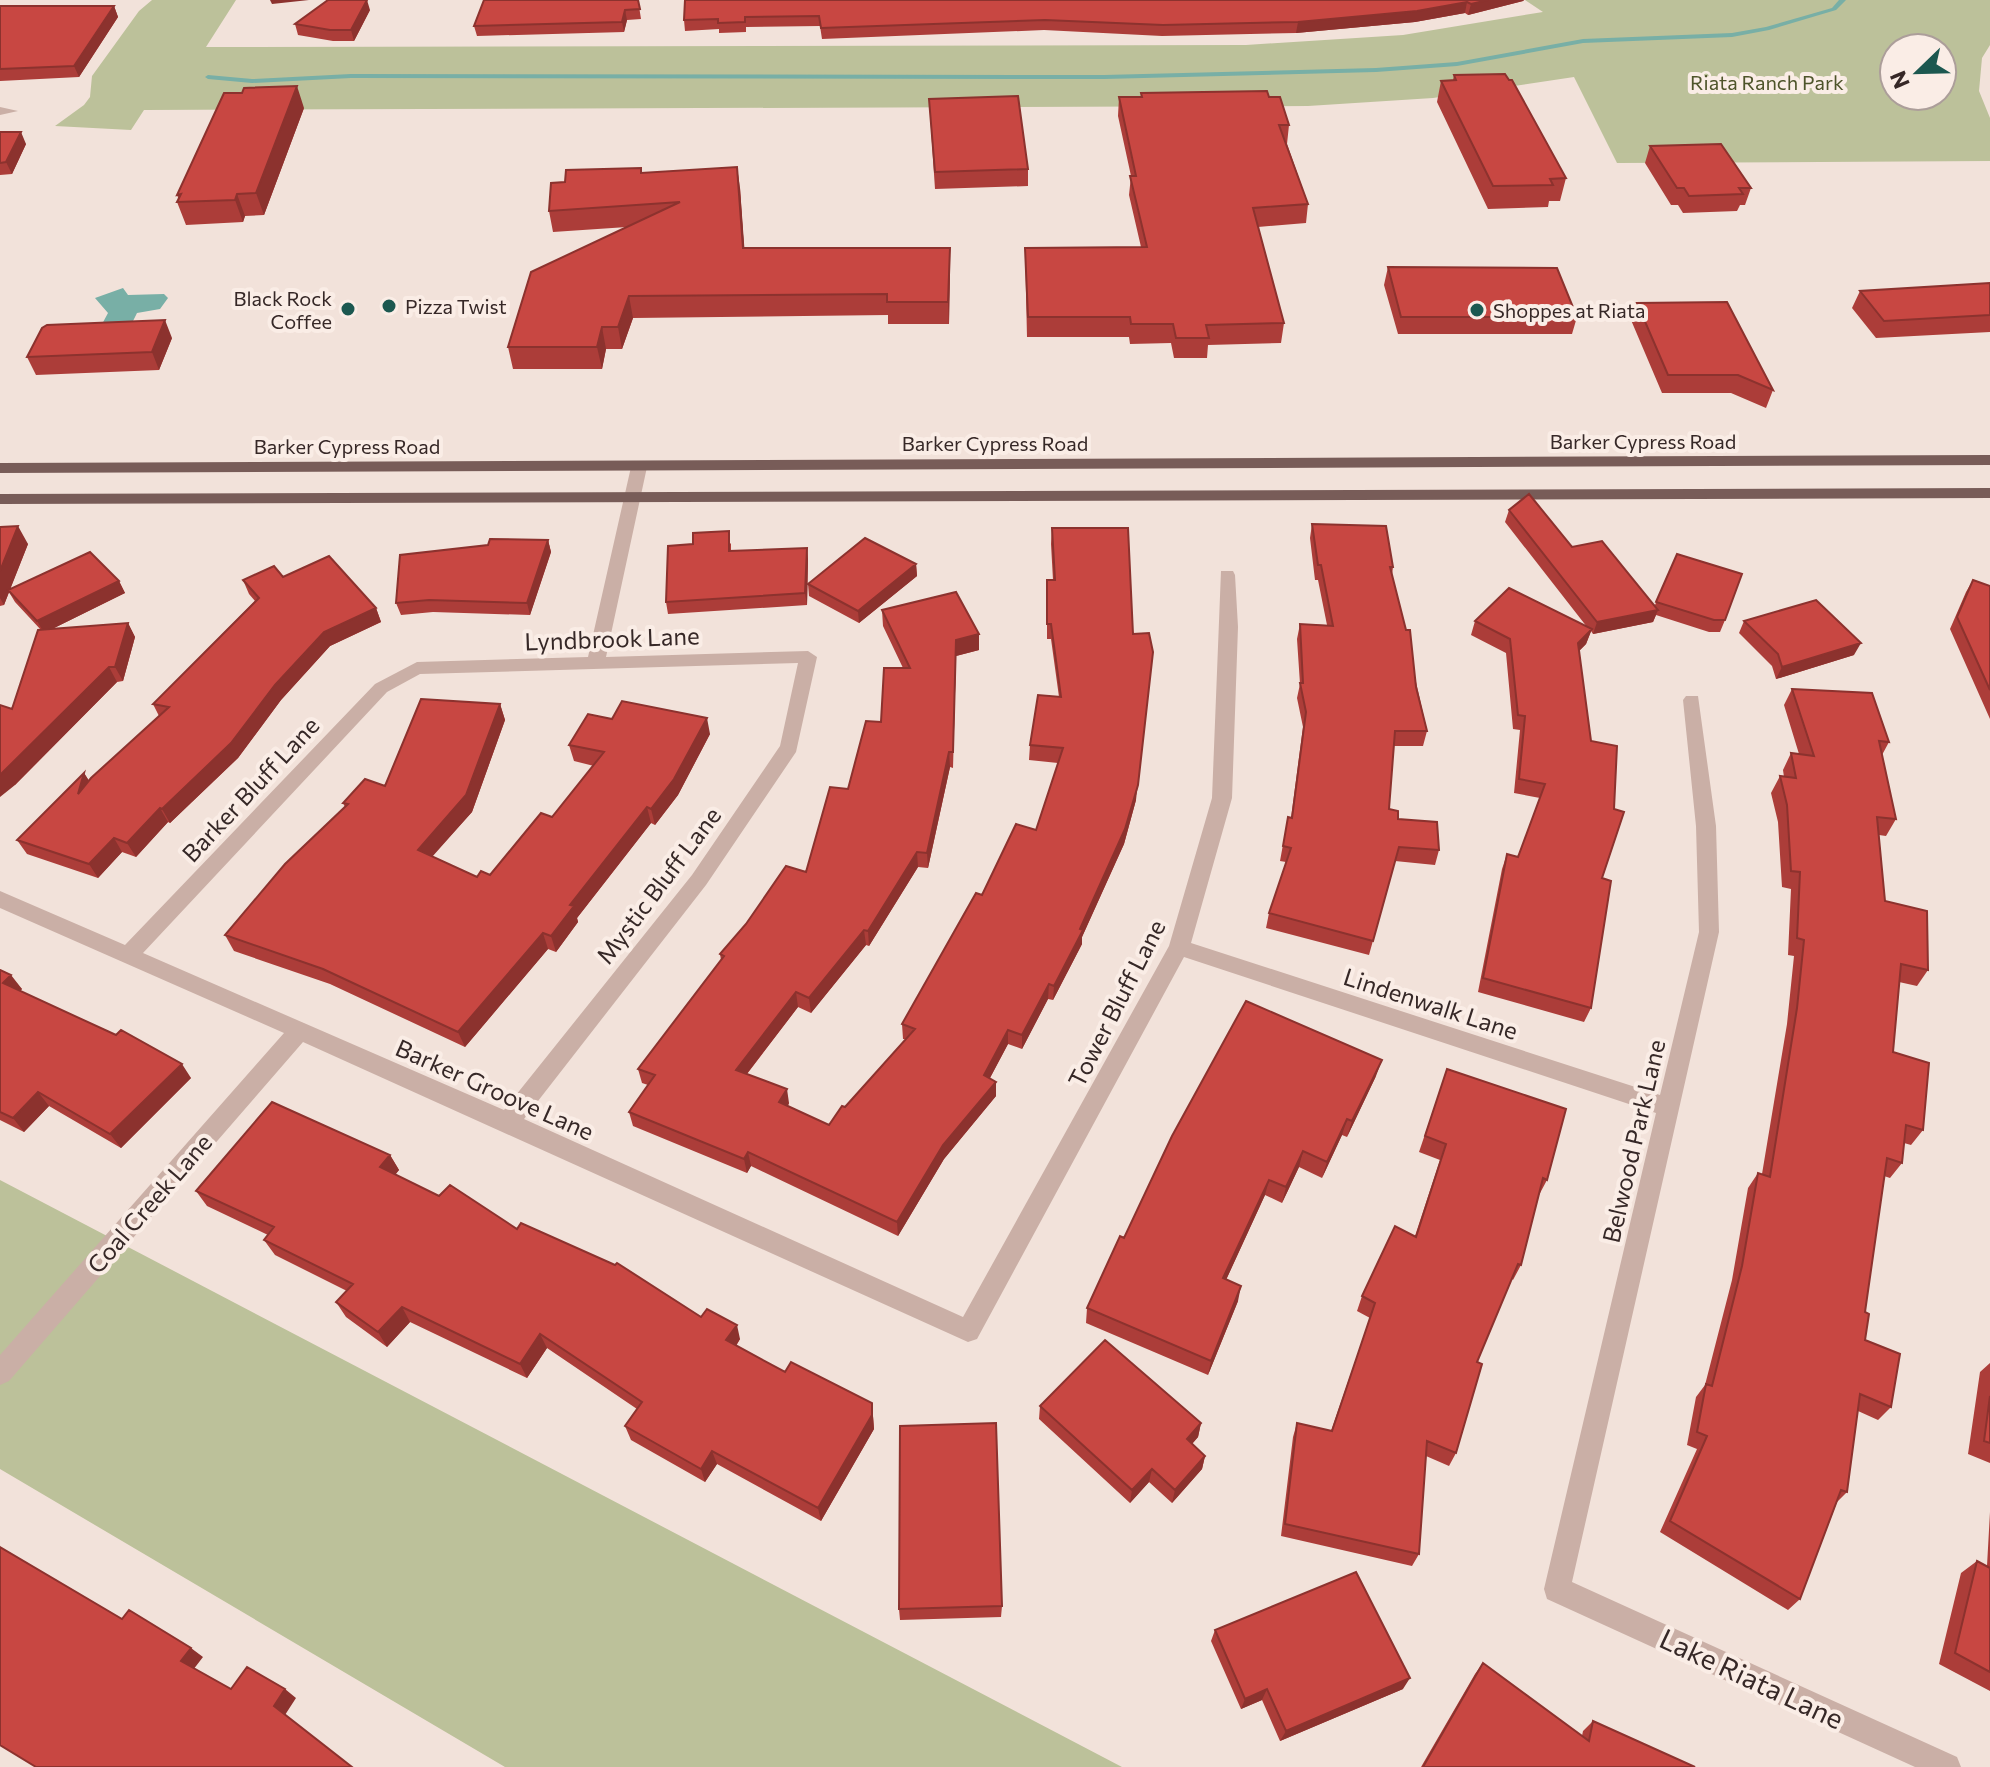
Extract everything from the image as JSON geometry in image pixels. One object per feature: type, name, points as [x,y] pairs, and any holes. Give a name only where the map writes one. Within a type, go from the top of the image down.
[{"type":"main road","name":"Barker Cypress Road","points":[[0,468],[1990,460]]},
{"type":"main road","points":[[1087,496],[1091,465]]},
{"type":"main road","points":[[169,499],[183,468]]},
{"type":"main road","points":[[0,499],[1990,493]]},
{"type":"street","points":[[596,663],[639,467]]},
{"type":"street","name":"Tower Bluff Lane","points":[[968,1331],[1179,947],[1222,798],[1229,627],[1227,575]]},
{"type":"street","name":"Lyndbrook Lane","points":[[417,668],[808,657]]},
{"type":"street","name":"Mystic Bluff Lane","points":[[508,1122],[699,880],[789,747],[808,657]]},
{"type":"street","name":"Barker Bluff Lane","points":[[128,955],[381,688],[417,668]]},
{"type":"street","name":"Belwood Park Lane","points":[[1557,1589],[1709,932],[1706,826],[1692,700]]},
{"type":"street","name":"Barker Groove Lane","points":[[0,899],[508,1122],[968,1331]]},
{"type":"street","name":"Lindenwalk Lane","points":[[1179,947],[1667,1107]]},
{"type":"street","name":"Coal Creek Lane","points":[[0,1373],[298,1032]]},
{"type":"street","name":"Lake Riata Lane","points":[[1557,1589],[1947,1767]]},
{"type":"green space","name":"Riata Ranch Park","points":[[152,0],[236,0],[206,47],[1246,45],[1403,35],[1543,12],[1525,0],[1990,0],[1990,45],[1982,58],[1979,91],[1990,118],[1990,161],[1617,163],[1574,77],[1433,98],[1308,106],[144,110],[131,130],[55,126],[90,97],[92,76],[139,11]]},
{"type":"green space","points":[[0,1180],[1122,1767],[505,1767],[0,1469]]},
{"type":"water","points":[[123,288],[128,295],[164,294],[168,298],[160,309],[137,313],[131,325],[101,326],[108,313],[95,298]]},
{"type":"building","points":[[328,0],[367,0],[351,30],[295,24]]},
{"type":"building","points":[[484,0],[638,0],[640,9],[625,10],[622,22],[474,26]]},
{"type":"building","points":[[685,0],[1488,0],[1417,11],[1298,22],[1163,25],[1045,20],[821,28],[819,16],[745,17],[745,22],[718,23],[718,19],[684,20]]},
{"type":"building","points":[[0,6],[114,6],[74,66],[0,69]]},
{"type":"building","points":[[1505,74],[1512,80],[1566,178],[1550,179],[1553,185],[1493,186],[1441,81],[1456,80],[1454,75]]},
{"type":"building","points":[[297,86],[256,193],[237,194],[235,200],[177,202],[181,194],[177,195],[224,93],[242,93],[244,88]]},
{"type":"building","points":[[1267,91],[1269,97],[1280,97],[1289,125],[1279,125],[1308,204],[1253,208],[1284,323],[1206,325],[1209,338],[1176,338],[1173,324],[1131,324],[1130,317],[1028,317],[1025,248],[1147,247],[1130,176],[1136,176],[1119,97],[1142,97],[1141,93]]},
{"type":"building","points":[[1018,96],[1028,169],[935,172],[929,99]]},
{"type":"building","points":[[0,132],[21,132],[6,162],[0,163]]},
{"type":"building","points":[[1721,144],[1751,188],[1739,188],[1743,194],[1689,196],[1684,188],[1677,188],[1650,146]]},
{"type":"building","points":[[737,167],[743,248],[950,248],[948,302],[887,302],[887,294],[629,296],[618,327],[602,327],[597,347],[508,347],[531,272],[680,202],[549,211],[551,183],[565,182],[566,170],[641,168],[641,173]]},
{"type":"building","name":"Shoppes at Riata","points":[[1388,267],[1557,268],[1577,317],[1401,317]]},
{"type":"building","points":[[1990,283],[1990,315],[1884,321],[1860,291]]},
{"type":"building","points":[[1727,302],[1773,390],[1738,375],[1668,375],[1637,303]]},
{"type":"building","points":[[165,320],[152,352],[27,357],[42,328],[47,325]]},
{"type":"building","points":[[1529,494],[1572,547],[1602,541],[1658,610],[1597,622],[1509,510]]},
{"type":"building","points":[[1312,524],[1386,526],[1393,567],[1390,567],[1406,630],[1410,630],[1416,687],[1427,731],[1395,731],[1389,809],[1398,811],[1398,819],[1437,822],[1439,850],[1399,847],[1373,941],[1269,913],[1291,848],[1283,846],[1288,817],[1292,818],[1306,712],[1300,683],[1303,683],[1300,624],[1333,626]]},
{"type":"building","points":[[18,526],[0,571],[0,527]]},
{"type":"building","points":[[1052,528],[1128,528],[1133,634],[1149,633],[1153,652],[1138,785],[1125,829],[1080,929],[1083,930],[1054,986],[1049,984],[1022,1035],[1008,1030],[984,1075],[996,1082],[943,1145],[897,1222],[748,1152],[744,1159],[629,1112],[655,1075],[638,1069],[724,956],[720,954],[746,924],[786,866],[806,872],[830,787],[848,789],[866,721],[881,722],[884,668],[910,668],[882,610],[956,592],[979,634],[956,640],[953,752],[949,752],[927,853],[917,852],[868,931],[864,930],[809,998],[796,992],[736,1070],[787,1089],[779,1102],[829,1125],[842,1106],[845,1107],[915,1029],[902,1024],[976,893],[982,895],[1016,824],[1036,830],[1063,748],[1030,745],[1038,695],[1061,697],[1051,624],[1047,624],[1047,580],[1055,580]]},
{"type":"building","points":[[729,531],[729,551],[807,548],[805,593],[666,602],[668,546],[693,544],[693,533]]},
{"type":"building","points":[[865,538],[916,564],[858,611],[808,584]]},
{"type":"building","points":[[490,539],[548,540],[527,603],[429,600],[396,603],[400,555],[488,545]]},
{"type":"building","points":[[90,552],[119,581],[37,621],[8,590]]},
{"type":"building","points":[[1677,554],[1742,574],[1725,620],[1714,620],[1656,602]]},
{"type":"building","points":[[329,556],[376,608],[324,632],[275,685],[231,743],[127,843],[114,838],[89,864],[17,840],[84,773],[78,794],[91,778],[169,707],[153,704],[259,598],[243,580],[274,566],[283,577]]},
{"type":"building","points":[[1973,580],[1990,586],[1990,690],[1957,617]]},
{"type":"building","points":[[1509,588],[1592,629],[1578,643],[1591,741],[1617,746],[1614,809],[1624,812],[1602,878],[1611,881],[1591,1008],[1483,978],[1507,854],[1518,857],[1545,784],[1519,779],[1525,716],[1518,715],[1510,639],[1475,621]]},
{"type":"building","points":[[1816,600],[1861,643],[1782,667],[1778,654],[1744,621]]},
{"type":"building","points":[[128,623],[115,667],[109,667],[0,775],[0,705],[12,709],[38,630]]},
{"type":"building","points":[[1792,689],[1872,693],[1889,742],[1879,741],[1896,819],[1877,817],[1885,901],[1927,911],[1928,970],[1901,964],[1893,1052],[1929,1063],[1923,1130],[1906,1125],[1902,1163],[1887,1158],[1865,1312],[1869,1314],[1865,1340],[1900,1354],[1891,1407],[1860,1394],[1847,1492],[1841,1490],[1800,1599],[1670,1521],[1707,1436],[1697,1432],[1706,1384],[1712,1386],[1742,1266],[1758,1173],[1770,1177],[1797,1008],[1804,940],[1797,938],[1800,872],[1791,871],[1787,805],[1780,776],[1796,778],[1791,753],[1814,756]]},
{"type":"building","points":[[421,699],[500,704],[466,795],[418,850],[477,877],[481,871],[490,875],[541,813],[552,817],[604,752],[569,745],[588,714],[612,719],[622,701],[707,718],[674,779],[651,809],[647,807],[570,905],[574,906],[551,936],[543,933],[458,1032],[323,969],[225,935],[285,864],[348,804],[343,803],[365,779],[385,786]]},
{"type":"building","points":[[0,970],[11,975],[3,983],[116,1035],[121,1030],[182,1064],[110,1134],[38,1092],[13,1118],[0,1112]]},
{"type":"building","points":[[1246,1001],[1382,1060],[1352,1121],[1347,1119],[1327,1162],[1303,1151],[1286,1187],[1269,1180],[1223,1278],[1241,1286],[1211,1361],[1087,1308],[1120,1236],[1124,1238],[1172,1136]]},
{"type":"building","points":[[1447,1069],[1566,1109],[1547,1180],[1543,1178],[1521,1265],[1518,1264],[1477,1362],[1482,1364],[1456,1453],[1427,1441],[1419,1554],[1285,1524],[1297,1423],[1332,1431],[1375,1303],[1362,1296],[1395,1226],[1416,1237],[1446,1144],[1425,1136]]},
{"type":"building","points":[[272,1102],[390,1155],[380,1167],[439,1196],[450,1185],[517,1229],[521,1223],[615,1265],[617,1263],[701,1317],[707,1309],[737,1325],[726,1340],[785,1372],[791,1362],[872,1403],[872,1415],[818,1508],[712,1451],[701,1469],[625,1426],[642,1402],[540,1334],[520,1364],[402,1307],[378,1332],[336,1302],[353,1284],[264,1240],[274,1227],[196,1191]]},
{"type":"building","points":[[1105,1340],[1201,1423],[1187,1439],[1205,1456],[1175,1490],[1152,1469],[1132,1490],[1040,1406]]},
{"type":"building","points":[[1990,1396],[1990,1443],[1984,1441]]},
{"type":"building","points":[[996,1423],[1002,1606],[899,1609],[900,1426]]},
{"type":"building","points":[[0,1547],[122,1619],[129,1610],[191,1648],[181,1661],[231,1689],[247,1667],[285,1689],[274,1706],[352,1767],[36,1767],[0,1745]]},
{"type":"building","points":[[1977,1561],[1990,1568],[1990,1672],[1955,1653]]},
{"type":"building","points":[[1356,1572],[1410,1678],[1286,1731],[1267,1689],[1245,1699],[1215,1630]]},
{"type":"building","points":[[1483,1663],[1589,1741],[1593,1721],[1695,1767],[1423,1767]]},
{"type":"waterway","points":[[208,77],[252,81],[351,76],[1104,77],[1376,70],[1457,64],[1583,41],[1732,35],[1767,29],[1834,9],[1843,0]]},
{"type":"place","name":"Pizza Twist","points":[[389,306]]},
{"type":"place","name":"Black Rock Coffee","points":[[348,309]]},
{"type":"place","name":"Shoppes at Riata","points":[[1477,310]]}]
